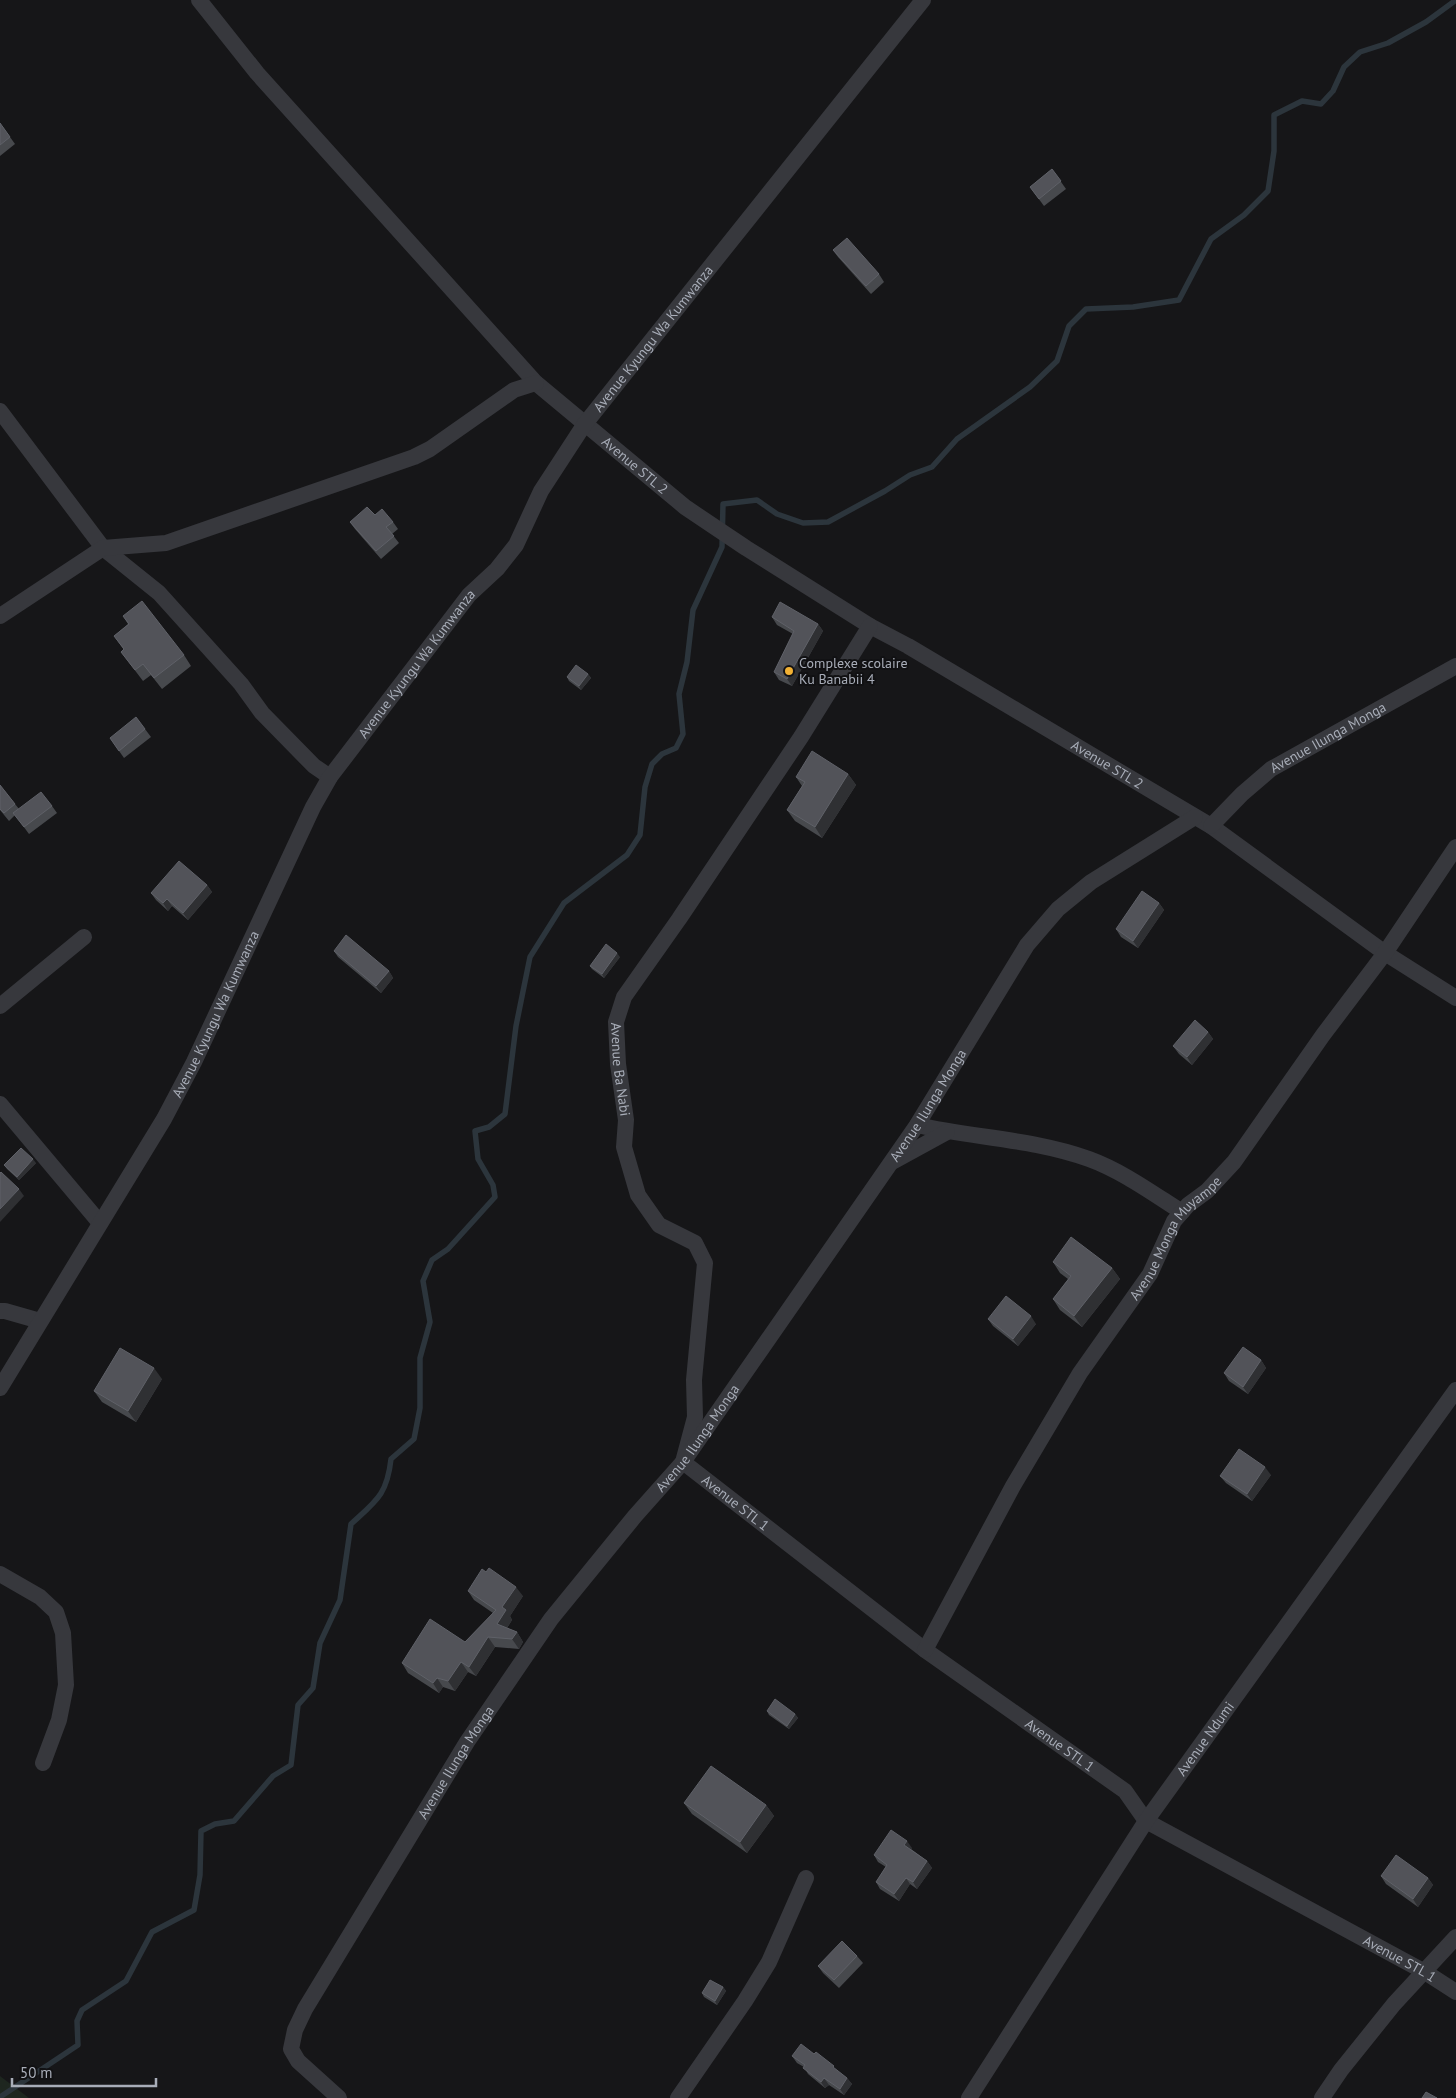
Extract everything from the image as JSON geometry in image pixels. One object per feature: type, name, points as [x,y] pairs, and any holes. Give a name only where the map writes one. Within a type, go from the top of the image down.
[{"type":"street","name":"Avenue STL 2","points":[[199,0],[257,73],[536,382],[584,425],[685,507],[870,626],[908,646],[1211,826],[1385,953],[1456,998]]},
{"type":"street","name":"Avenue Kyungu Wa Kumwanza","points":[[0,1388],[164,1119],[194,1062],[313,808],[330,777],[358,736],[469,595],[497,569],[516,544],[541,491],[584,425],[923,0]]},
{"type":"street","points":[[0,616],[103,548],[166,543],[414,457],[430,449],[514,390],[536,382]]},
{"type":"street","points":[[0,411],[103,548],[158,593],[241,684],[262,712],[314,766],[330,777]]},
{"type":"street","name":"Avenue Ba Nabi","points":[[683,1462],[695,1417],[694,1380],[705,1263],[695,1242],[659,1225],[638,1195],[624,1147],[626,1120],[618,1064],[616,1022],[624,997],[680,919],[801,737],[870,626]]},
{"type":"street","name":"Avenue Ilunga Monga","points":[[1211,826],[1242,794],[1271,769],[1456,666]]},
{"type":"street","name":"Avenue Ilunga Monga","points":[[339,2098],[298,2061],[291,2049],[295,2030],[305,2009],[467,1742],[546,1627],[635,1516],[683,1462],[917,1126],[1027,945],[1058,909],[1091,882],[1195,817]]},
{"type":"street","name":"Avenue Monga Muyampe","points":[[925,1650],[1013,1486],[1080,1373],[1150,1274],[1174,1221],[1207,1191],[1234,1162],[1323,1035],[1385,953],[1456,847]]},
{"type":"street","points":[[0,1006],[84,937]]},
{"type":"street","points":[[0,1104],[100,1223]]},
{"type":"street","points":[[917,1126],[1035,1144],[1088,1159],[1108,1167],[1182,1212]]},
{"type":"street","points":[[891,1162],[947,1132]]},
{"type":"street","points":[[0,1311],[5,1310],[40,1321]]},
{"type":"street","name":"Avenue Ndumi","points":[[969,2098],[1146,1821],[1456,1390]]},
{"type":"street","name":"Avenue STL 1","points":[[683,1462],[925,1650],[1125,1791],[1146,1821],[1425,1972],[1456,1992]]},
{"type":"street","points":[[0,1574],[40,1596],[56,1612],[63,1633],[66,1685],[59,1720],[43,1763]]},
{"type":"street","points":[[678,2098],[745,2001],[769,1962],[806,1878]]},
{"type":"street","points":[[1322,2098],[1341,2070],[1394,2004],[1456,1937]]},
{"type":"shaded area","points":[[0,2076],[29,2098],[0,2098]]},
{"type":"building","points":[[0,123],[10,137],[0,145]]},
{"type":"building","points":[[1052,169],[1061,181],[1039,199],[1030,187]]},
{"type":"building","points":[[847,238],[879,274],[866,286],[833,250]]},
{"type":"building","points":[[367,507],[375,515],[382,509],[393,522],[386,527],[394,536],[376,551],[350,522]]},
{"type":"building","points":[[142,601],[184,655],[154,678],[143,664],[135,670],[121,652],[124,649],[114,636],[129,624],[123,616]]},
{"type":"building","points":[[780,602],[818,624],[787,679],[774,672],[794,631],[772,617]]},
{"type":"building","points":[[576,665],[588,674],[579,686],[567,677]]},
{"type":"building","points":[[136,717],[145,729],[119,751],[110,738]]},
{"type":"building","points":[[812,751],[848,774],[815,827],[787,810],[805,782],[796,777]]},
{"type":"building","points":[[0,785],[15,804],[4,813],[0,809]]},
{"type":"building","points":[[41,792],[52,806],[24,827],[13,813]]},
{"type":"building","points":[[179,861],[207,885],[183,913],[167,899],[163,903],[151,893]]},
{"type":"building","points":[[1142,891],[1159,903],[1133,941],[1116,929]]},
{"type":"building","points":[[346,935],[389,971],[376,986],[334,951]]},
{"type":"building","points":[[606,944],[617,953],[602,974],[590,966]]},
{"type":"building","points":[[1195,1020],[1208,1032],[1187,1057],[1173,1046]]},
{"type":"building","points":[[21,1148],[33,1159],[17,1177],[4,1165]]},
{"type":"building","points":[[0,1173],[19,1189],[0,1209]]},
{"type":"building","points":[[1071,1237],[1112,1268],[1074,1316],[1053,1299],[1071,1276],[1053,1262]]},
{"type":"building","points":[[1006,1296],[1031,1316],[1013,1339],[988,1319]]},
{"type":"building","points":[[1243,1347],[1261,1360],[1243,1387],[1224,1373]]},
{"type":"building","points":[[120,1348],[154,1368],[128,1411],[94,1391]]},
{"type":"building","points":[[1239,1449],[1265,1467],[1247,1494],[1220,1476]]},
{"type":"building","points":[[489,1568],[516,1587],[502,1607],[506,1610],[497,1624],[517,1632],[512,1639],[488,1637],[469,1667],[461,1662],[448,1681],[437,1678],[433,1683],[402,1663],[430,1619],[465,1642],[496,1610],[468,1591],[482,1569],[486,1572]]},
{"type":"building","points":[[775,1699],[795,1714],[787,1726],[767,1711]]},
{"type":"building","points":[[711,1766],[766,1805],[740,1842],[684,1803]]},
{"type":"building","points":[[891,1830],[907,1841],[904,1845],[927,1861],[913,1882],[906,1878],[894,1894],[876,1882],[887,1865],[874,1855]]},
{"type":"building","points":[[1396,1855],[1428,1878],[1413,1899],[1381,1876]]},
{"type":"building","points":[[842,1941],[857,1956],[834,1980],[818,1966]]},
{"type":"building","points":[[710,1980],[723,1987],[715,2001],[702,1993]]},
{"type":"building","points":[[801,2044],[814,2054],[816,2052],[847,2078],[840,2089],[824,2078],[821,2082],[803,2068],[805,2065],[792,2056]]},
{"type":"building","points":[[1426,2092],[1437,2098],[1422,2098]]},
{"type":"waterway","points":[[0,2097],[78,2045],[77,2021],[82,2010],[126,1981],[152,1932],[194,1910],[200,1875],[201,1831],[215,1824],[234,1821],[273,1776],[291,1765],[298,1705],[313,1688],[320,1643],[340,1600],[351,1524],[379,1496],[387,1481],[391,1459],[414,1439],[420,1408],[420,1358],[430,1322],[423,1281],[432,1260],[448,1249],[495,1197],[493,1185],[478,1159],[475,1131],[489,1127],[505,1114],[516,1026],[530,957],[564,903],[627,855],[640,835],[645,787],[652,764],[662,754],[676,748],[683,734],[679,694],[687,662],[693,610],[722,547],[723,504],[757,500],[777,514],[803,523],[828,522],[910,475],[932,467],[957,439],[1030,387],[1057,361],[1069,326],[1086,309],[1133,307],[1179,300],[1211,239],[1244,215],[1268,191],[1274,151],[1274,115],[1302,101],[1321,104],[1333,91],[1344,67],[1360,52],[1388,43],[1426,22],[1456,0]]},
{"type":"place","name":"Complexe scolaire Ku Banabii 4","points":[[789,671]]}]
